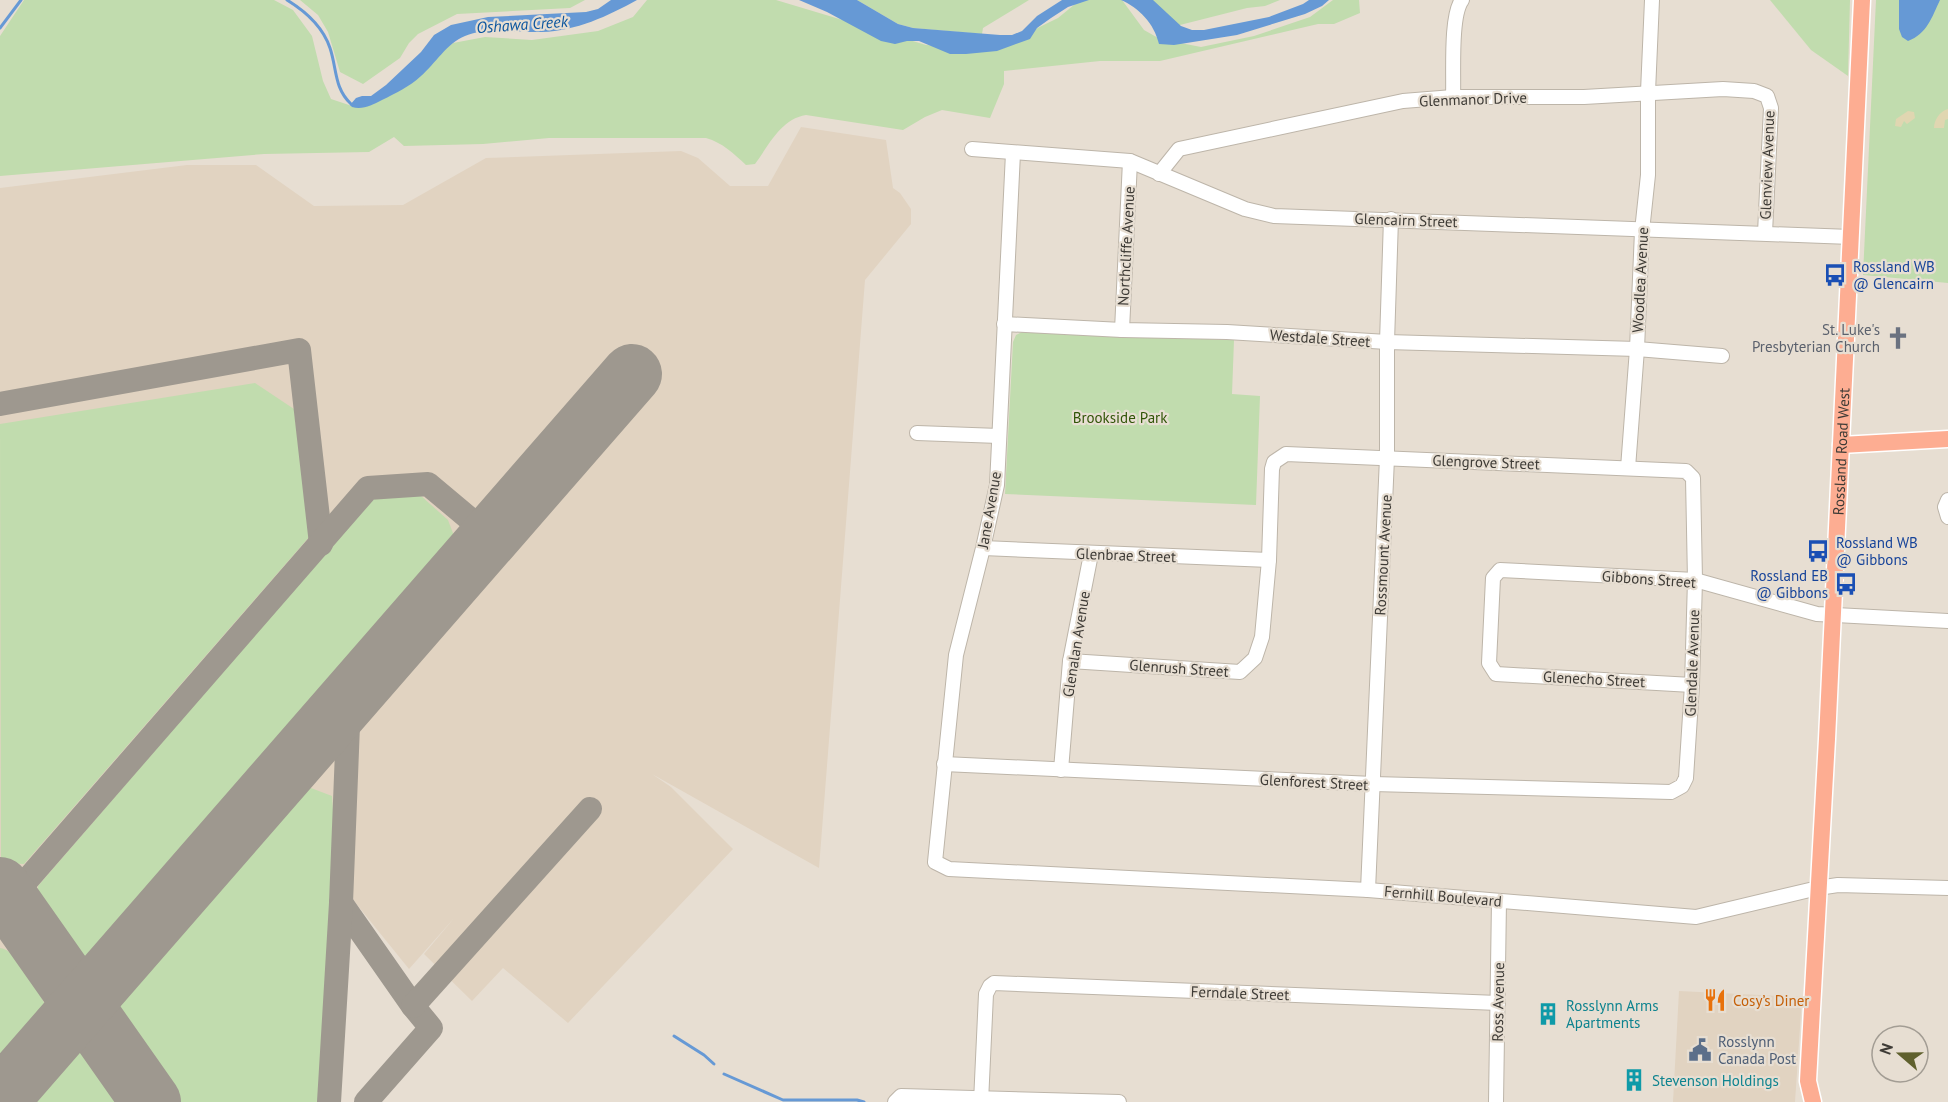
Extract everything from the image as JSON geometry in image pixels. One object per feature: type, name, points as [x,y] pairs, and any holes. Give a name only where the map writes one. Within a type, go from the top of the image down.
[{"type":"main road","name":"Rossland Road West","points":[[1813,1102],[1808,1081],[1862,0]]},
{"type":"main road","points":[[1841,445],[1948,438]]},
{"type":"main road","name":"Rossland Road West","points":[[1798,1102],[1808,1081]]},
{"type":"street","points":[[1453,97],[1454,29],[1461,0]]},
{"type":"street","name":"Woodlea Avenue","points":[[1628,468],[1637,349],[1642,231],[1648,175],[1648,92],[1652,0]]},
{"type":"street","name":"Glenmanor Drive","points":[[1159,174],[1179,149],[1403,101],[1453,97],[1584,97],[1723,89],[1754,91],[1767,96]]},
{"type":"street","name":"Glenview Avenue","points":[[1765,233],[1771,108],[1767,96]]},
{"type":"street","name":"Glencairn Street","points":[[972,149],[1130,161],[1245,209],[1274,216],[1851,237]]},
{"type":"street","name":"Jane Avenue","points":[[936,862],[956,655],[996,485],[1013,153]]},
{"type":"street","name":"Northcliffe Avenue","points":[[1122,330],[1130,161]]},
{"type":"street","name":"Rossmount Avenue","points":[[1368,890],[1387,458],[1387,342],[1391,219]]},
{"type":"street","name":"Westdale Street","points":[[1004,324],[1227,332],[1387,342],[1637,349],[1722,356]]},
{"type":"street","points":[[917,433],[999,436]]},
{"type":"street","name":"Glengrove Street","points":[[1286,454],[1686,471]]},
{"type":"street","name":"Glenrush Street","points":[[1070,661],[1240,672],[1255,658],[1262,637],[1269,560],[1272,469],[1274,462],[1286,454]]},
{"type":"street","name":"Glendale Avenue","points":[[1682,786],[1686,778],[1692,685],[1695,580],[1693,478],[1686,471]]},
{"type":"street","points":[[1948,500],[1945,507],[1948,517]]},
{"type":"street","name":"Glenbrae Street","points":[[983,548],[1269,560]]},
{"type":"street","name":"Glenalan Avenue","points":[[1061,770],[1070,661],[1091,554]]},
{"type":"street","name":"Gibbons Street","points":[[1496,674],[1489,663],[1493,578],[1500,570],[1695,580],[1817,614],[1948,621]]},
{"type":"street","name":"Glenecho Street","points":[[1496,674],[1692,685]]},
{"type":"street","name":"Glenforest Street","points":[[944,764],[1373,784],[1671,792],[1682,786]]},
{"type":"street","name":"Fernhill Boulevard","points":[[936,862],[949,869],[1368,890],[1696,917],[1838,885],[1948,888]]},
{"type":"street","name":"Ross Avenue","points":[[1496,1102],[1499,901]]},
{"type":"street","name":"Ferndale Street","points":[[981,1100],[986,994],[990,986],[1000,982],[1498,1004]]},
{"type":"street","points":[[895,1102],[901,1096],[1119,1102]]},
{"type":"shaded area","points":[[801,127],[886,140],[893,188],[900,193],[911,209],[911,224],[865,280],[819,868],[652,774],[671,787],[733,849],[568,1023],[503,968],[472,1001],[424,954],[455,917],[409,969],[354,901],[340,906],[339,1102],[0,1102],[0,188],[187,165],[256,165],[314,206],[403,205],[486,158],[681,151],[698,158],[730,186],[768,186]]},
{"type":"shaded area","points":[[1679,991],[1802,997],[1795,1102],[1673,1102]]},
{"type":"green space","points":[[24,0],[274,0],[293,10],[312,36],[323,81],[331,99],[355,107],[390,91],[453,43],[485,37],[532,40],[598,31],[633,17],[647,0],[776,0],[926,45],[989,49],[1003,45],[1058,18],[1080,0],[1122,0],[1144,30],[1160,39],[1201,47],[1254,36],[1310,17],[1333,0],[1359,0],[1360,13],[1334,24],[1318,24],[1160,61],[1100,61],[1004,71],[1004,84],[990,118],[942,110],[903,130],[806,115],[797,117],[783,127],[755,164],[746,165],[723,146],[706,138],[549,138],[483,144],[404,146],[394,137],[369,152],[264,154],[0,176],[0,36]]},
{"type":"green space","points":[[300,0],[585,0],[570,8],[457,14],[418,34],[400,58],[363,84],[340,72],[328,32],[318,15]]},
{"type":"green space","points":[[857,0],[1029,0],[983,28],[982,34],[913,28],[898,24]]},
{"type":"green space","points":[[1150,0],[1280,0],[1265,6],[1247,8],[1172,27]]},
{"type":"green space","points":[[1770,0],[1850,0],[1848,76],[1811,50]]},
{"type":"green space","points":[[1876,0],[1948,0],[1948,283],[1863,275]]},
{"type":"green space","name":"Brookside Park","points":[[1022,332],[1234,340],[1232,394],[1260,396],[1256,505],[1005,494],[1013,342],[1016,335]]},
{"type":"green space","points":[[255,383],[294,409],[310,536],[24,864],[1,863],[0,424]]},
{"type":"green space","points":[[420,495],[448,520],[456,541],[88,964],[71,963],[36,915],[38,886],[372,499]]},
{"type":"green space","points":[[303,785],[332,796],[340,906],[324,1102],[167,1102],[131,1052],[113,1007],[135,973]]},
{"type":"green space","points":[[0,948],[7,950],[20,963],[45,1004],[0,1061]]},
{"type":"green space","points":[[80,1049],[123,1102],[24,1102],[40,1084]]},
{"type":"sand","points":[[1948,109],[1948,119],[1945,120],[1944,128],[1934,128],[1938,116]]},
{"type":"sand","points":[[1908,111],[1914,112],[1915,118],[1907,124],[1904,121],[1901,127],[1895,126],[1896,119]]},
{"type":"water","points":[[611,0],[637,0],[603,17],[567,29],[542,32],[484,31],[465,36],[452,44],[421,76],[402,90],[367,106],[356,108],[350,105],[356,98],[371,96],[386,85],[421,52],[434,35],[451,25],[488,17],[586,12],[598,9]]},
{"type":"water","points":[[799,0],[857,0],[898,24],[913,28],[1012,35],[1022,31],[1037,16],[1062,0],[1089,0],[1068,7],[1051,18],[1037,28],[1030,39],[997,51],[950,54],[919,41],[895,44],[881,41]]},
{"type":"water","points":[[1121,0],[1153,0],[1181,26],[1192,30],[1204,30],[1269,17],[1309,0],[1329,0],[1305,14],[1237,35],[1174,45],[1159,44],[1157,36],[1145,17],[1134,7]]},
{"type":"water","points":[[1899,0],[1940,0],[1924,29],[1908,41],[1902,37],[1899,29]]},
{"type":"waterway","name":"Oshawa Creek","points":[[0,28],[21,0]]},
{"type":"waterway","name":"Oshawa Creek","points":[[287,0],[307,14],[323,33],[330,48],[339,85],[351,104]]},
{"type":"waterway","points":[[674,1036],[714,1064]]},
{"type":"waterway","points":[[724,1074],[783,1100],[857,1100],[864,1102]]},
{"type":"taxiway","points":[[0,404],[299,350],[321,544]]},
{"type":"taxiway","points":[[0,911],[368,488],[428,484],[471,520],[485,546]]},
{"type":"taxiway","points":[[329,1102],[341,903],[349,700]]},
{"type":"taxiway","points":[[413,1006],[590,809]]},
{"type":"taxiway","points":[[341,903],[431,1028],[366,1102]]},
{"type":"runway","points":[[0,1099],[632,374]]},
{"type":"runway","points":[[0,887],[151,1102]]},
{"type":"place","name":"Rossland WB @ Glencairn","points":[[1835,275]]},
{"type":"place","name":"St. Luke's Presbyterian Church","points":[[1898,338]]},
{"type":"place","name":"Rossland WB @ Gibbons","points":[[1818,551]]},
{"type":"place","name":"Rossland EB @ Gibbons","points":[[1846,584]]},
{"type":"place","name":"Cosy’s Diner","points":[[1715,1000]]},
{"type":"place","name":"Rosslynn Arms Apartments","points":[[1548,1014]]},
{"type":"place","name":"Rosslynn Canada Post","points":[[1700,1050]]},
{"type":"place","name":"Stevenson Holdings","points":[[1634,1080]]}]
